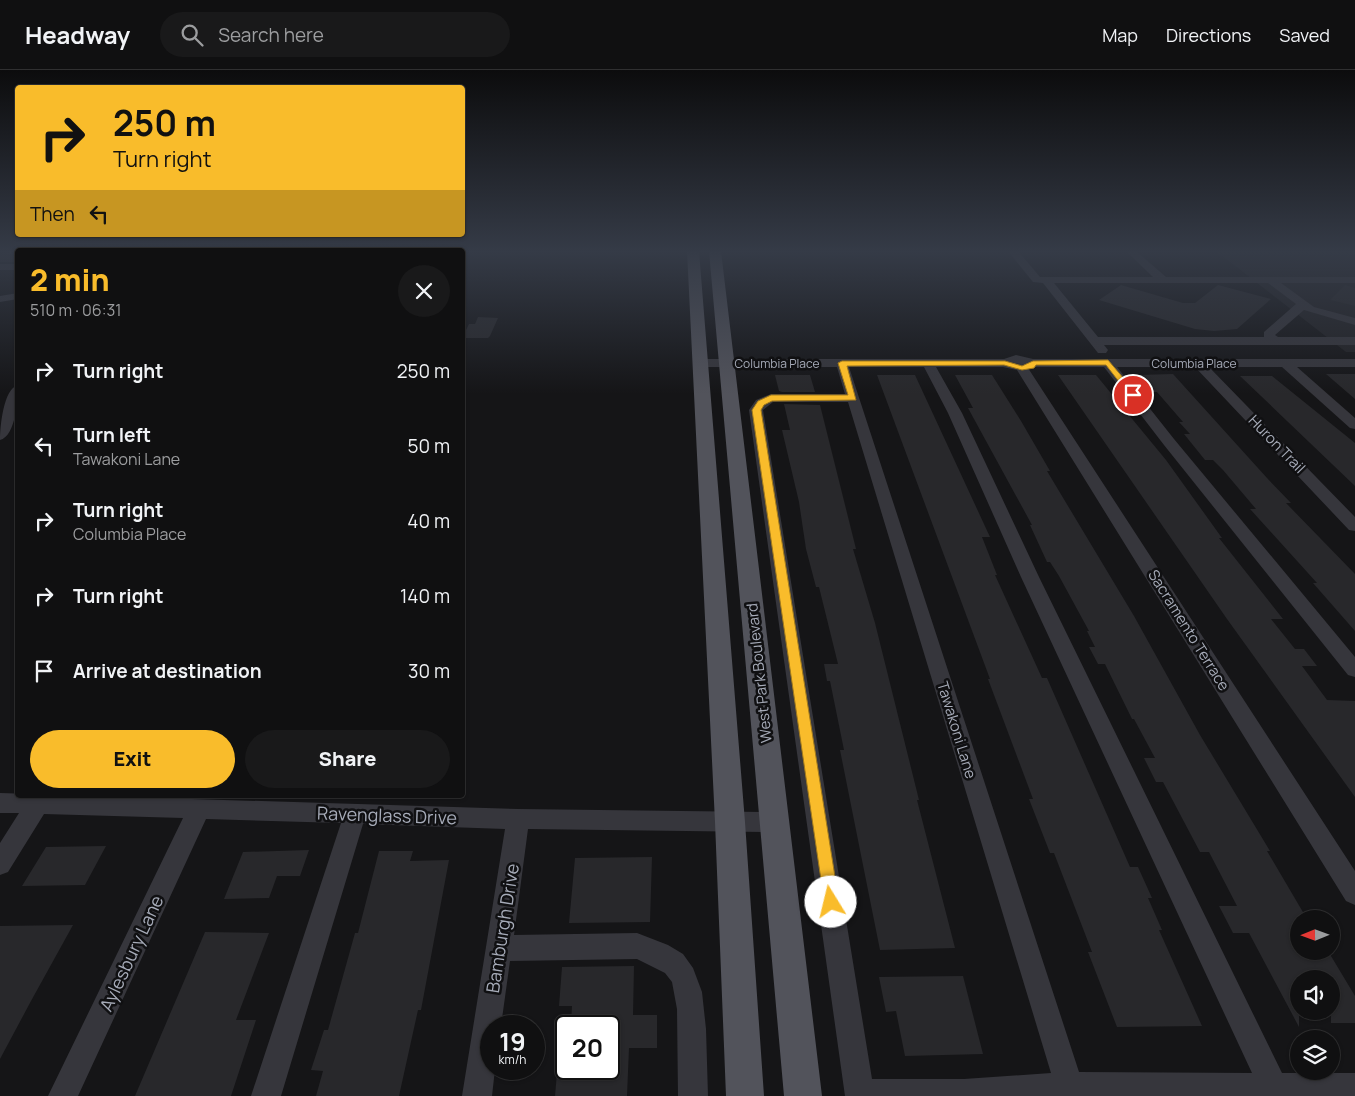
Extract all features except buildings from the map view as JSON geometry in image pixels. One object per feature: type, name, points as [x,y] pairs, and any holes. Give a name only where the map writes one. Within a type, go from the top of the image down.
[{"type":"main road","points":[[696,299],[730,822],[745,1096]]},
{"type":"main road","name":"West Park Boulevard","points":[[720,299],[803,1096]]},
{"type":"street","points":[[1061,299],[1169,442],[1355,670]]},
{"type":"street","points":[[1294,299],[1302,305],[1355,322]]},
{"type":"street","points":[[1275,341],[1268,335],[1302,305]]},
{"type":"street","points":[[1095,342],[1355,341]]},
{"type":"street","name":"Columbia Place","points":[[699,363],[1020,365],[1355,363]]},
{"type":"street","name":"Tawakoni Lane","points":[[842,363],[1070,1091]]},
{"type":"street","points":[[928,363],[954,413],[1276,1092]]},
{"type":"street","name":"Huron Trail","points":[[1198,363],[1355,526]]},
{"type":"street","points":[[1285,363],[1355,425]]},
{"type":"street","name":"Sacramento Terrace","points":[[1020,365],[1355,893]]},
{"type":"street","points":[[0,436],[15,397]]},
{"type":"street","points":[[853,398],[771,398],[761,403],[756,410],[860,1095],[1038,1090],[1276,1092],[1355,1088]]},
{"type":"street","name":"Ravenglass Drive","points":[[0,803],[518,819],[774,822]]},
{"type":"street","points":[[0,864],[38,804]]},
{"type":"street","name":"Aylesbury Lane","points":[[63,1096],[199,809]]},
{"type":"street","points":[[266,1096],[355,814]]},
{"type":"street","name":"Bamburgh Drive","points":[[477,1096],[518,819]]},
{"type":"street","points":[[499,948],[637,946],[652,950],[678,968],[686,983],[691,1006],[693,1096]]},
{"type":"shaded area","points":[[1278,299],[1355,299],[1355,352],[1346,352]]},
{"type":"route","points":[[831,902],[774,512],[756,410],[761,403],[771,398],[853,398],[842,363],[1005,363],[1012,367],[1022,368],[1031,367],[1033,363],[1108,363],[1133,395]]}]
